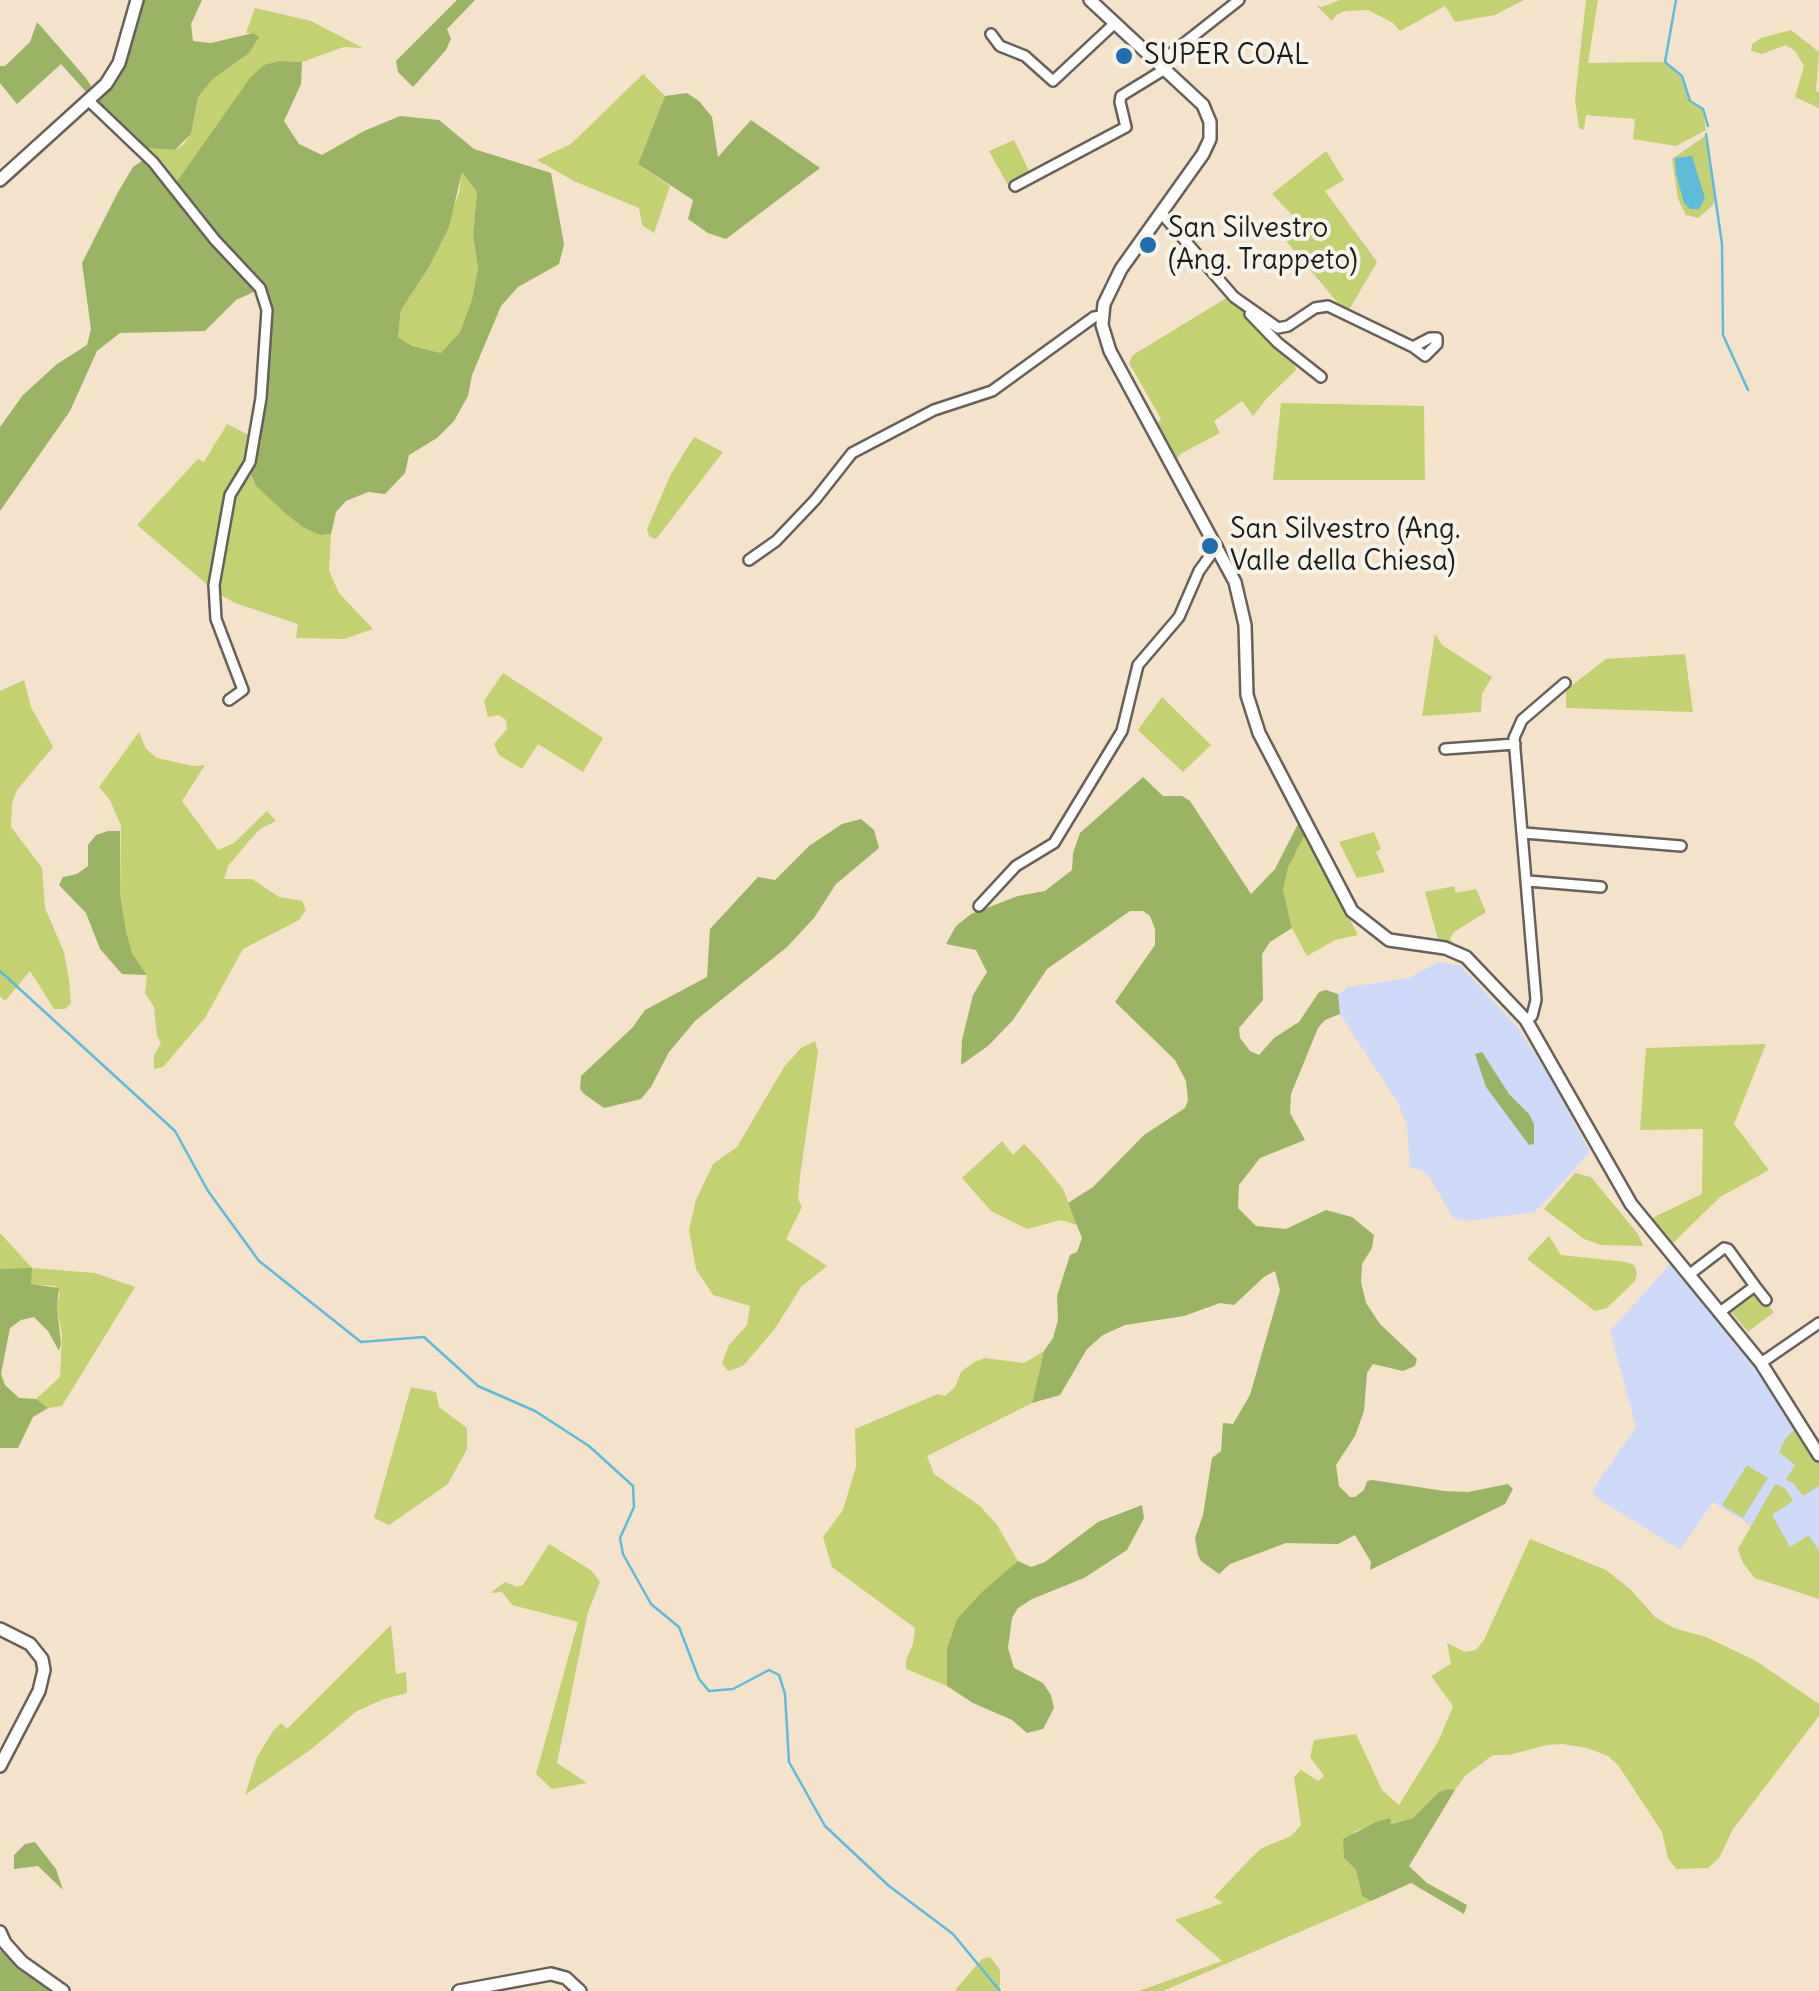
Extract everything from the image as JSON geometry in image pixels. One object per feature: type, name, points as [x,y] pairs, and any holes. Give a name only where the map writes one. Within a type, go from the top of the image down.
[{"type":"street","points":[[0,180],[106,84],[119,63],[138,0]]},
{"type":"street","points":[[1090,0],[1203,105],[1211,126],[1203,154],[1121,270],[1107,295],[1102,316],[1110,351],[1217,546],[1240,596],[1246,683],[1259,733],[1352,910],[1388,940],[1445,948],[1460,954],[1498,987],[1526,1020],[1631,1204],[1761,1363],[1819,1455]]},
{"type":"street","points":[[1015,186],[1126,127],[1122,96],[1238,0]]},
{"type":"street","points":[[992,34],[1000,46],[1024,56],[1053,81],[1116,23]]},
{"type":"street","points":[[88,101],[154,162],[215,240],[260,288],[267,310],[261,398],[250,462],[230,495],[214,585],[216,619],[242,690],[229,700]]},
{"type":"street","points":[[1162,214],[1234,297],[1278,342],[1321,377]]},
{"type":"street","points":[[1234,297],[1278,328],[1315,308],[1328,306],[1414,347]]},
{"type":"street","points":[[749,560],[806,510],[852,453],[934,410],[992,391],[1094,316],[1102,316]]},
{"type":"street","points":[[979,906],[1016,866],[1054,844],[1122,731],[1138,665],[1179,617],[1199,571],[1217,546]]},
{"type":"street","points":[[1526,1020],[1532,1016],[1536,1000],[1516,731],[1522,720],[1565,683]]},
{"type":"street","points":[[1445,750],[1515,744]]},
{"type":"street","points":[[1524,834],[1681,846]]},
{"type":"street","points":[[1528,881],[1601,886]]},
{"type":"street","points":[[1690,1274],[1724,1248],[1766,1300]]},
{"type":"street","points":[[1720,1312],[1755,1286]]},
{"type":"street","points":[[1761,1363],[1819,1323]]},
{"type":"street","points":[[0,1629],[30,1644],[42,1659],[44,1670],[39,1691],[0,1766]]},
{"type":"street","points":[[0,1932],[22,1962],[63,1991]]},
{"type":"street","points":[[458,1991],[551,1974],[566,1978],[580,1991]]},
{"type":"shaded area","points":[[1438,962],[1461,966],[1518,1028],[1590,1152],[1535,1212],[1467,1221],[1453,1218],[1430,1178],[1410,1167],[1407,1125],[1398,1103],[1340,1014],[1338,994],[1349,987],[1409,978]]},
{"type":"shaded area","points":[[1672,1262],[1758,1365],[1819,1460],[1819,1599],[1755,1578],[1738,1549],[1751,1526],[1713,1502],[1680,1550],[1597,1498],[1592,1491],[1636,1427],[1610,1331]]},
{"type":"green space","points":[[139,0],[202,0],[191,24],[193,41],[211,43],[253,33],[259,37],[249,53],[213,79],[198,97],[191,134],[175,150],[144,148],[94,104],[105,90]]},
{"type":"green space","points":[[457,0],[475,0],[447,29],[451,39],[446,50],[413,87],[398,72],[396,61]]},
{"type":"green space","points":[[1340,0],[1524,0],[1495,15],[1455,22],[1445,6],[1400,31],[1368,10],[1345,11],[1332,21],[1316,5],[1322,7]]},
{"type":"green space","points":[[1586,0],[1598,0],[1588,63],[1662,62],[1680,75],[1690,102],[1703,110],[1706,130],[1676,146],[1633,139],[1635,119],[1586,115],[1584,130],[1579,128],[1575,99]]},
{"type":"green space","points":[[255,8],[311,21],[363,48],[344,47],[302,62],[280,61],[176,183],[144,148],[175,150],[183,145],[191,134],[198,97],[213,79],[241,59],[253,33],[246,33]]},
{"type":"green space","points":[[37,22],[86,78],[91,86],[87,93],[61,64],[17,104],[0,83],[0,66],[5,66],[30,42]]},
{"type":"green space","points":[[1791,30],[1819,52],[1819,108],[1795,97],[1804,66],[1795,51],[1786,45],[1762,54],[1751,51],[1752,44],[1761,38]]},
{"type":"green space","points":[[302,62],[301,84],[284,121],[299,144],[322,155],[400,116],[439,120],[474,149],[551,173],[564,244],[559,264],[518,287],[501,306],[472,375],[468,396],[454,421],[437,438],[409,455],[405,473],[385,494],[368,492],[346,501],[336,512],[331,534],[320,535],[304,528],[256,486],[249,471],[271,311],[262,286],[176,183],[250,78],[264,65]],"holes":[[[462,172],[477,192],[473,235],[478,268],[460,332],[441,353],[412,346],[398,337],[401,310],[449,227]]]},
{"type":"green space","points":[[643,74],[665,96],[638,164],[670,186],[654,233],[642,225],[639,208],[574,181],[537,160],[571,144]]},
{"type":"green space","points":[[687,93],[712,117],[718,157],[751,120],[820,168],[726,239],[708,233],[688,219],[693,200],[638,164],[665,96]]},
{"type":"green space","points":[[1705,136],[1716,196],[1713,205],[1698,218],[1686,215],[1678,199],[1672,159]]},
{"type":"green space","points":[[1014,140],[1031,175],[1009,187],[989,151]]},
{"type":"green space","points":[[1326,151],[1344,180],[1325,191],[1377,262],[1349,310],[1343,309],[1281,235],[1297,220],[1272,194]]},
{"type":"green space","points":[[145,159],[199,230],[258,290],[236,300],[205,331],[120,333],[97,351],[70,411],[0,511],[0,427],[23,395],[57,364],[87,345],[91,329],[82,263],[133,167]]},
{"type":"green space","points":[[462,171],[477,192],[473,235],[478,268],[460,332],[441,353],[412,346],[398,337],[401,310],[429,267],[459,193]]},
{"type":"green space","points":[[1228,297],[1294,363],[1296,370],[1253,416],[1242,401],[1214,421],[1220,433],[1180,454],[1175,463],[1155,425],[1161,419],[1129,363],[1133,355]]},
{"type":"green space","points":[[1281,403],[1424,406],[1425,480],[1273,480]]},
{"type":"green space","points":[[227,424],[251,436],[226,497],[209,586],[137,525],[198,459],[204,462]]},
{"type":"green space","points":[[694,437],[723,452],[656,539],[649,536],[647,529],[671,474]]},
{"type":"green space","points":[[249,473],[256,486],[304,528],[320,535],[331,534],[329,571],[339,593],[373,629],[344,639],[296,638],[298,624],[217,593],[233,509]]},
{"type":"green space","points":[[1435,634],[1442,645],[1492,677],[1482,694],[1481,712],[1422,716]]},
{"type":"green space","points":[[1685,654],[1693,712],[1566,708],[1566,690],[1606,659]]},
{"type":"green space","points":[[503,673],[603,738],[583,772],[538,744],[522,769],[499,755],[494,744],[507,729],[506,720],[499,715],[488,717],[484,701]]},
{"type":"green space","points":[[24,680],[31,707],[53,747],[17,790],[11,827],[42,868],[45,908],[64,952],[69,980],[71,1003],[65,1009],[54,1009],[30,971],[5,1001],[0,996],[0,691]]},
{"type":"green space","points":[[1162,697],[1211,745],[1183,772],[1138,730]]},
{"type":"green space","points":[[139,732],[146,749],[157,758],[205,765],[182,801],[218,850],[234,843],[267,811],[276,821],[260,829],[249,841],[228,866],[224,879],[252,879],[279,897],[302,901],[306,910],[299,920],[243,949],[205,1018],[163,1067],[154,1069],[154,1055],[161,1043],[154,1007],[145,993],[147,975],[132,953],[126,931],[120,893],[121,826],[110,800],[99,787]]},
{"type":"green space","points":[[1143,777],[1163,796],[1182,796],[1190,801],[1251,894],[1275,869],[1299,822],[1305,834],[1288,868],[1283,890],[1292,928],[1270,942],[1262,954],[1263,1000],[1239,1028],[1240,1038],[1250,1051],[1259,1055],[1274,1038],[1299,1022],[1319,992],[1326,990],[1338,994],[1340,1014],[1318,1028],[1291,1094],[1290,1113],[1305,1140],[1260,1158],[1239,1185],[1238,1208],[1256,1226],[1286,1229],[1326,1210],[1352,1217],[1374,1235],[1372,1248],[1362,1264],[1366,1303],[1380,1324],[1417,1359],[1415,1366],[1403,1371],[1373,1364],[1367,1373],[1364,1411],[1355,1436],[1336,1465],[1339,1486],[1350,1497],[1355,1497],[1372,1480],[1444,1491],[1468,1492],[1508,1484],[1513,1489],[1505,1504],[1370,1570],[1371,1562],[1355,1535],[1338,1544],[1286,1543],[1230,1564],[1219,1574],[1198,1555],[1195,1538],[1203,1515],[1212,1458],[1221,1451],[1223,1423],[1233,1424],[1250,1395],[1280,1290],[1275,1271],[1234,1305],[1220,1303],[1184,1316],[1125,1325],[1103,1335],[1087,1349],[1060,1395],[1032,1403],[1044,1351],[1058,1320],[1057,1296],[1070,1255],[1077,1252],[1082,1238],[1068,1203],[1093,1187],[1144,1135],[1185,1108],[1186,1081],[1175,1060],[1115,1002],[1155,945],[1155,929],[1150,916],[1143,911],[1130,911],[1047,969],[1013,1020],[988,1046],[961,1065],[962,1040],[973,995],[987,972],[976,950],[946,944],[956,926],[971,914],[1018,896],[1045,891],[1072,870],[1080,833]]},
{"type":"green space","points":[[861,819],[874,830],[879,848],[836,884],[814,918],[787,947],[695,1021],[669,1052],[641,1099],[604,1108],[584,1094],[580,1089],[581,1076],[633,1027],[645,1010],[707,977],[710,929],[758,877],[775,880],[809,846],[842,824]]},
{"type":"green space","points":[[120,831],[120,893],[126,931],[132,953],[147,975],[122,974],[100,949],[86,913],[59,885],[63,877],[88,866],[88,845],[96,835]]},
{"type":"green space","points":[[1374,832],[1381,849],[1376,852],[1385,872],[1357,878],[1339,842]]},
{"type":"green space","points":[[1305,834],[1358,935],[1335,940],[1307,956],[1292,928],[1283,890],[1288,868]]},
{"type":"green space","points":[[1454,886],[1456,893],[1476,889],[1486,912],[1454,932],[1450,938],[1453,943],[1439,943],[1425,892]]},
{"type":"green space","points":[[815,1041],[818,1052],[798,1199],[802,1207],[786,1239],[827,1266],[801,1287],[774,1330],[743,1366],[728,1371],[722,1363],[729,1345],[747,1325],[750,1306],[713,1295],[696,1269],[689,1230],[696,1200],[713,1164],[737,1147],[784,1067],[801,1048]]},
{"type":"green space","points":[[1766,1044],[1734,1124],[1769,1170],[1720,1197],[1671,1245],[1650,1219],[1702,1194],[1703,1129],[1640,1130],[1646,1048]]},
{"type":"green space","points":[[1482,1052],[1509,1094],[1529,1114],[1534,1124],[1534,1144],[1529,1145],[1486,1087],[1475,1054]]},
{"type":"green space","points":[[1002,1141],[1013,1155],[1024,1144],[1042,1163],[1063,1189],[1077,1225],[1061,1220],[1027,1229],[991,1211],[962,1178]]},
{"type":"green space","points":[[1575,1173],[1591,1177],[1638,1234],[1643,1246],[1601,1245],[1584,1239],[1544,1209]]},
{"type":"green space","points":[[0,1233],[32,1268],[95,1273],[135,1287],[62,1406],[48,1408],[36,1399],[60,1377],[60,1293],[55,1286],[31,1284],[31,1269],[0,1269]]},
{"type":"green space","points":[[1549,1236],[1561,1255],[1634,1265],[1635,1281],[1607,1308],[1595,1311],[1527,1259]]},
{"type":"green space","points":[[32,1268],[31,1284],[59,1288],[61,1344],[59,1351],[34,1317],[10,1328],[1,1374],[5,1385],[19,1398],[36,1399],[48,1408],[33,1417],[18,1448],[0,1448],[0,1269]]},
{"type":"green space","points":[[1755,1291],[1774,1312],[1748,1332],[1731,1312],[1732,1306]]},
{"type":"green space","points":[[1044,1351],[1032,1403],[927,1456],[934,1474],[980,1506],[997,1525],[1018,1561],[957,1619],[947,1648],[947,1686],[906,1669],[915,1628],[832,1567],[823,1537],[843,1510],[856,1466],[855,1429],[938,1394],[945,1396],[955,1387],[961,1372],[974,1362],[985,1358],[1024,1363]]},
{"type":"green space","points":[[411,1387],[436,1392],[439,1407],[467,1428],[467,1449],[448,1484],[389,1525],[374,1518]]},
{"type":"green space","points":[[1798,1426],[1819,1460],[1819,1486],[1803,1496],[1786,1480],[1795,1465],[1779,1452]]},
{"type":"green space","points":[[1747,1465],[1768,1478],[1743,1518],[1722,1505]]},
{"type":"green space","points":[[1775,1484],[1785,1488],[1793,1501],[1772,1515],[1790,1547],[1809,1535],[1819,1551],[1819,1599],[1755,1578],[1743,1563],[1738,1549]]},
{"type":"green space","points":[[1142,1505],[1144,1518],[1127,1550],[1084,1578],[1032,1599],[1018,1608],[1012,1618],[1008,1648],[1014,1668],[1043,1683],[1051,1695],[1054,1708],[1043,1729],[1027,1733],[1012,1720],[973,1703],[947,1686],[947,1648],[957,1619],[982,1592],[1018,1561],[1031,1567],[1045,1562],[1098,1522]]},
{"type":"green space","points":[[1530,1539],[1606,1570],[1656,1618],[1756,1661],[1819,1704],[1819,1716],[1733,1829],[1719,1858],[1708,1868],[1676,1869],[1668,1858],[1662,1832],[1608,1756],[1563,1744],[1493,1755],[1465,1776],[1455,1790],[1439,1792],[1413,1818],[1390,1824],[1389,1818],[1354,1832],[1344,1858],[1356,1870],[1362,1896],[1371,1901],[1163,1991],[1139,1991],[1222,1961],[1175,1920],[1223,1903],[1214,1897],[1251,1858],[1262,1848],[1291,1836],[1301,1825],[1294,1777],[1301,1770],[1318,1781],[1324,1776],[1310,1757],[1314,1740],[1356,1734],[1382,1790],[1399,1805],[1439,1740],[1453,1706],[1431,1676],[1451,1664],[1447,1643],[1465,1652],[1476,1650],[1484,1640]]},
{"type":"green space","points":[[549,1544],[592,1571],[600,1582],[588,1612],[557,1763],[587,1783],[552,1789],[536,1774],[578,1622],[512,1605],[502,1592],[490,1593],[505,1582],[523,1585]]},
{"type":"green space","points":[[391,1625],[396,1674],[406,1672],[407,1693],[357,1711],[245,1795],[257,1757],[273,1731],[281,1723],[287,1729]]},
{"type":"green space","points":[[1455,1790],[1409,1866],[1427,1883],[1467,1905],[1464,1914],[1411,1883],[1371,1901],[1362,1896],[1356,1870],[1344,1858],[1343,1839],[1376,1822],[1390,1818],[1391,1824],[1413,1818],[1439,1792]]},
{"type":"green space","points":[[35,1842],[56,1869],[63,1890],[38,1866],[14,1869],[14,1855],[25,1844]]},
{"type":"green space","points":[[0,1951],[5,1952],[57,1991],[0,1991]]},
{"type":"green space","points":[[990,1957],[1000,1970],[1000,1991],[954,1991],[982,1959]]},
{"type":"water","points":[[1692,156],[1705,198],[1699,209],[1690,209],[1684,203],[1676,174],[1675,158]]},
{"type":"waterway","points":[[1676,0],[1665,62],[1682,76],[1690,101],[1703,109],[1708,126]]},
{"type":"waterway","points":[[1706,134],[1722,244],[1723,335],[1748,390]]},
{"type":"waterway","points":[[0,971],[175,1131],[208,1191],[259,1261],[361,1342],[424,1337],[478,1386],[535,1411],[589,1446],[633,1486],[634,1507],[620,1538],[623,1554],[651,1604],[679,1627],[699,1679],[709,1691],[733,1689],[769,1670],[779,1675],[785,1694],[789,1762],[825,1826],[889,1886],[953,1934],[1000,1991]]},
{"type":"place","name":"SUPER COAL","points":[[1124,56]]},
{"type":"place","name":"San Silvestro (Ang. Trappeto)","points":[[1148,245]]},
{"type":"place","name":"San Silvestro (Ang. Valle della Chiesa)","points":[[1210,546]]}]
